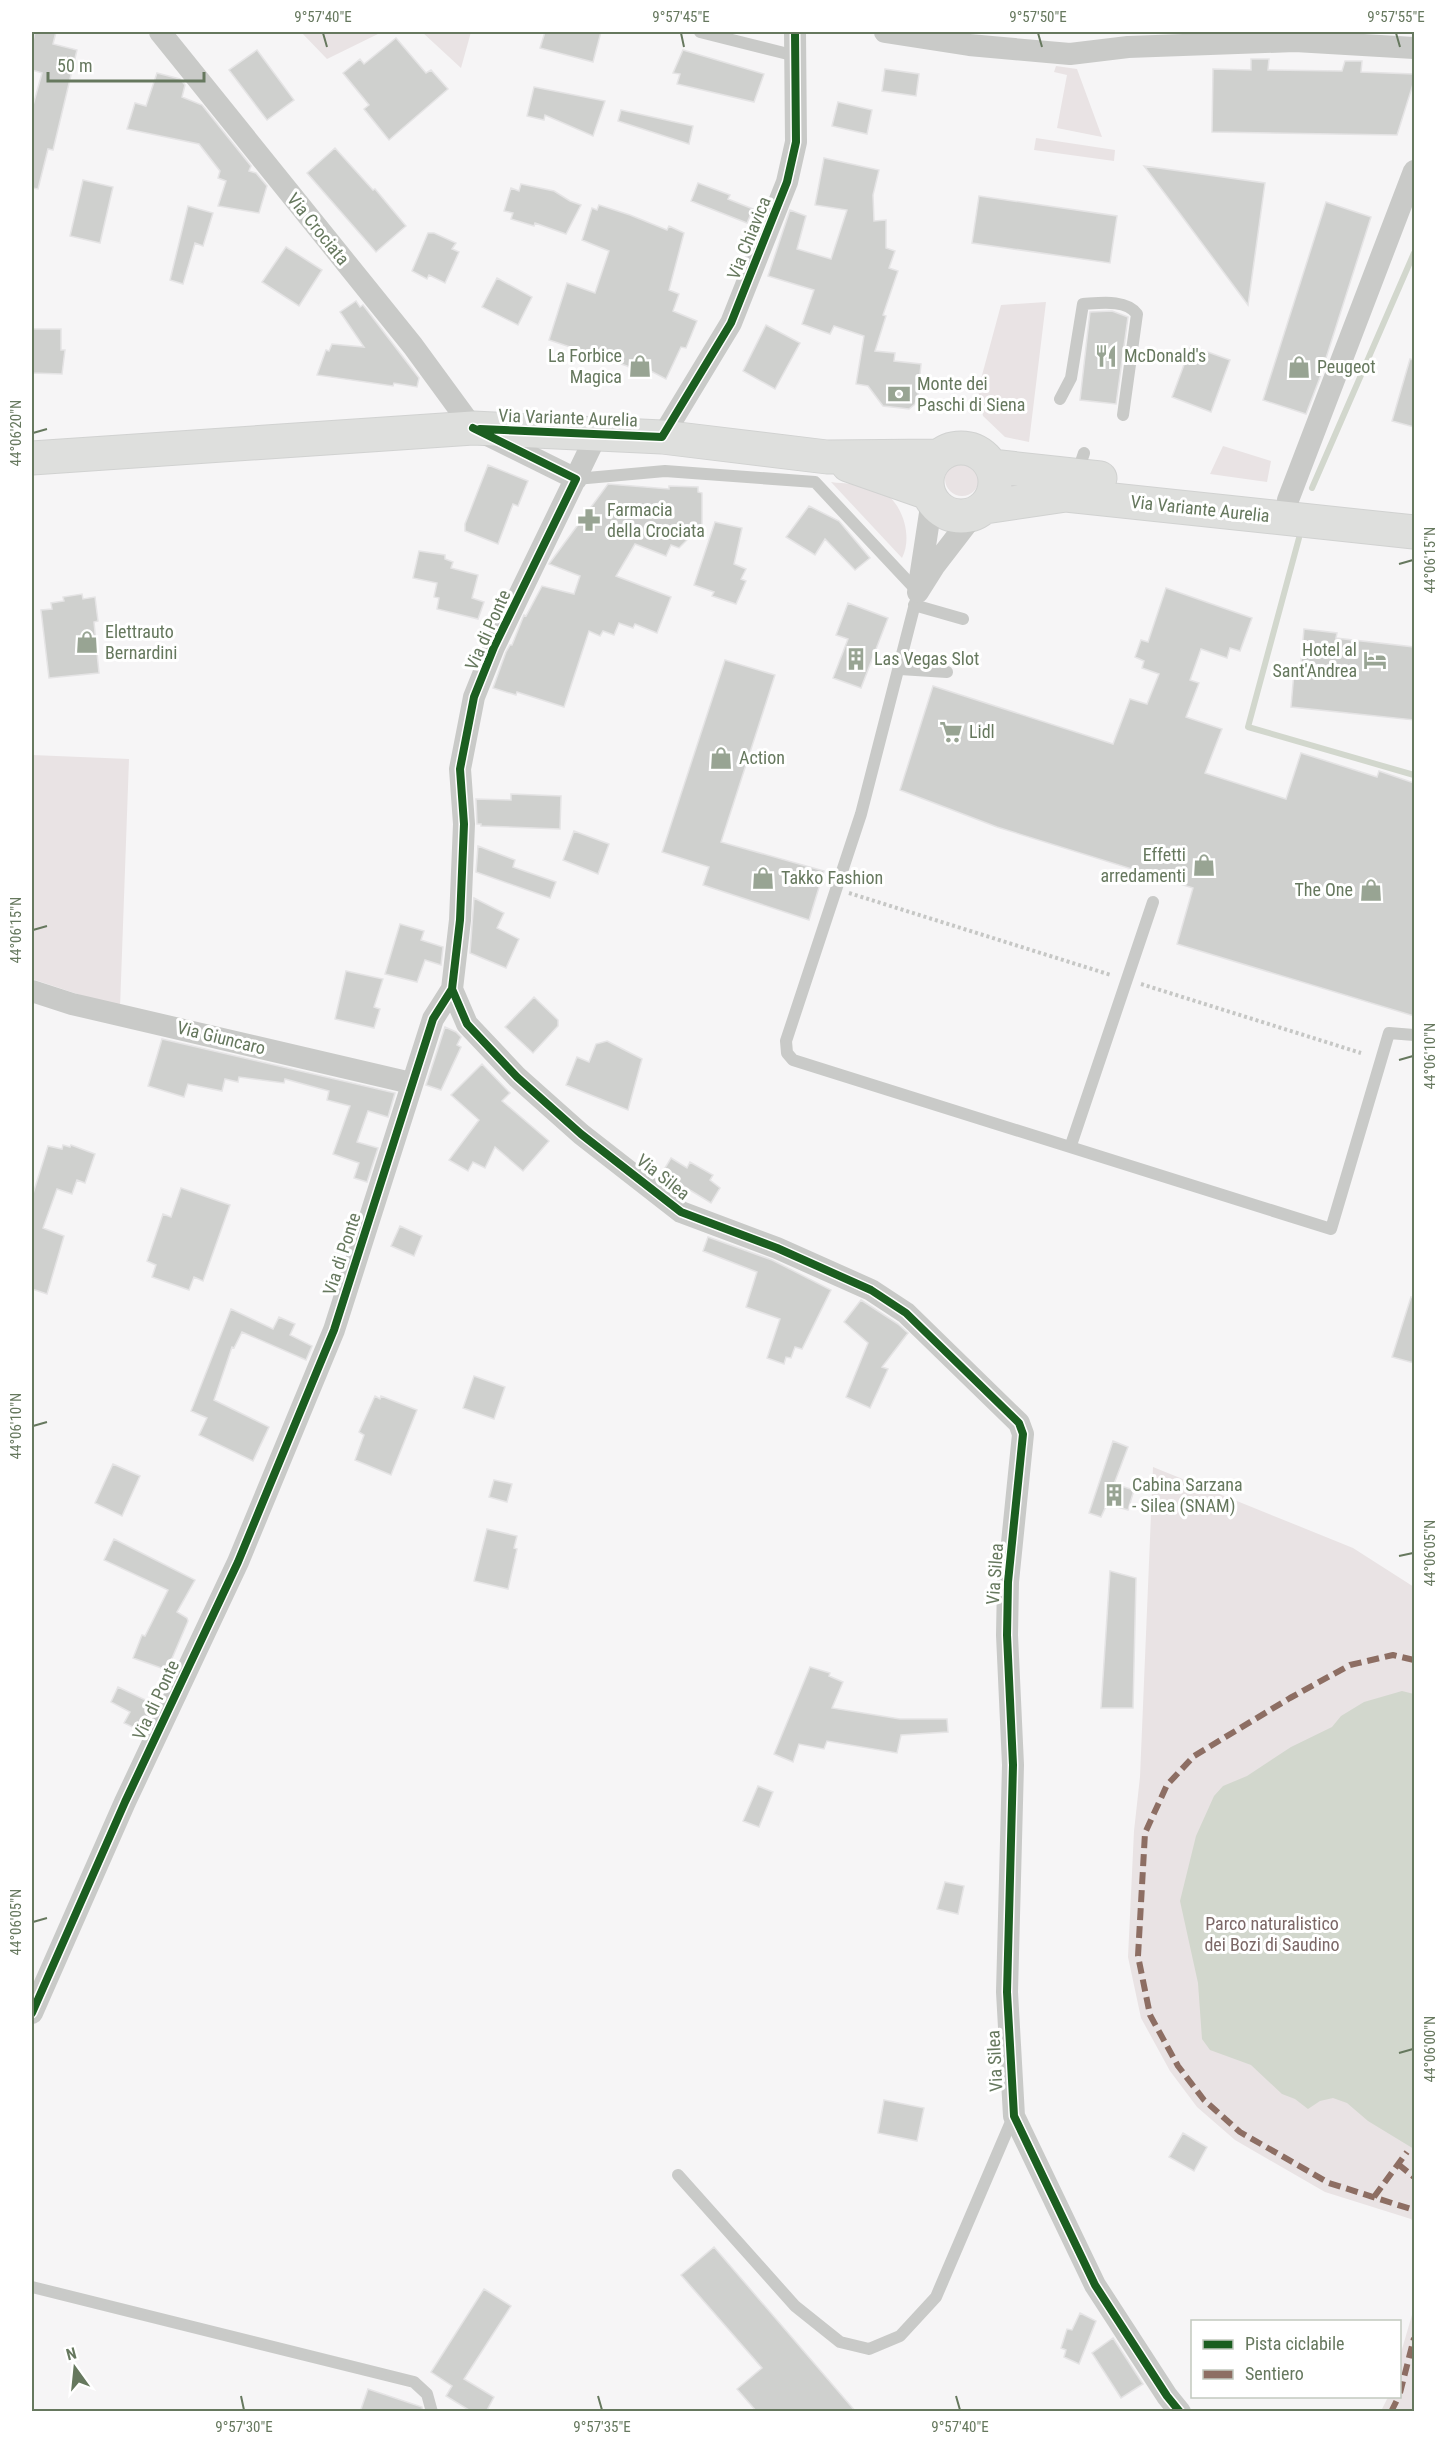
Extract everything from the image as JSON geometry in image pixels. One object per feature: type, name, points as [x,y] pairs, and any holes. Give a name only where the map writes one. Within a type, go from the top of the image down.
[{"type":"main road","name":"Via Variante Aurelia","points":[[32,458],[473,428],[662,436],[827,457],[938,456],[952,449],[970,449],[986,458],[992,466],[1080,464],[1288,500],[1414,514]]},
{"type":"main road","points":[[930,496],[928,473],[938,456]]},
{"type":"main road","name":"Via Variante Aurelia","points":[[827,457],[930,496],[938,508],[956,516],[1066,495],[1414,532]]},
{"type":"main road","points":[[980,510],[992,498],[995,487],[992,466]]},
{"type":"street","name":"Via Crociata","points":[[160,32],[413,346],[473,428]]},
{"type":"street","name":"Via Chiavica","points":[[662,436],[731,323],[787,182],[796,142],[795,32]]},
{"type":"street","points":[[885,32],[969,45],[1070,54],[1128,47],[1295,41],[1414,48]]},
{"type":"street","name":"Via Variante Aurelia","points":[[1288,500],[1414,171]]},
{"type":"street","points":[[473,428],[576,480]]},
{"type":"street","name":"Via di Ponte","points":[[32,2013],[130,1792],[238,1562],[334,1330],[433,1019],[452,989],[460,920],[463,845],[460,769],[474,697],[494,647],[597,434]]},
{"type":"street","points":[[916,599],[930,496]]},
{"type":"street","points":[[916,599],[935,564],[980,510]]},
{"type":"street","name":"Via Silea","points":[[452,989],[467,1024],[517,1077],[581,1134],[681,1212],[705,1223],[777,1248],[871,1290],[906,1313],[1019,1423],[1023,1434],[1008,1582],[1007,1635],[1013,1765],[1006,1992],[1014,2116],[1095,2284],[1167,2396],[1180,2412]]},
{"type":"street","name":"Via Giuncaro","points":[[32,991],[72,1004],[411,1083]]},
{"type":"lane","points":[[700,32],[796,56]]},
{"type":"lane","points":[[1060,399],[1071,378],[1083,304],[1124,305],[1133,309],[1137,314],[1123,414]]},
{"type":"lane","points":[[576,480],[665,471],[815,482],[916,599],[963,619]]},
{"type":"lane","points":[[916,599],[900,669],[866,786],[861,814],[786,1041],[787,1053],[793,1060],[1071,1145],[1331,1229],[1389,1033],[1414,1035]]},
{"type":"lane","points":[[900,669],[947,672]]},
{"type":"lane","points":[[1071,1145],[1153,902]]},
{"type":"lane","points":[[678,2175],[795,2306],[840,2342],[869,2349],[900,2336],[936,2297],[1014,2116]]},
{"type":"lane","points":[[32,2287],[414,2382],[427,2394],[432,2412]]},
{"type":"path","points":[[848,892],[1115,976]]},
{"type":"path","points":[[1132,982],[1361,1053]]},
{"type":"green space","points":[[301,32],[382,32],[327,59]]},
{"type":"green space","points":[[422,32],[471,32],[461,68]]},
{"type":"green space","points":[[1056,66],[1077,69],[1102,137],[1057,128],[1067,75],[1054,72]]},
{"type":"green space","points":[[1036,138],[1115,150],[1114,161],[1034,150]]},
{"type":"green space","points":[[1046,302],[1029,442],[1005,437],[983,416],[978,390],[1001,305]]},
{"type":"green space","points":[[1223,446],[1271,461],[1267,482],[1210,474]]},
{"type":"green space","points":[[962,462],[974,467],[979,479],[974,491],[962,496],[950,491],[945,479],[950,467]]},
{"type":"green space","points":[[831,482],[874,487],[891,499],[898,507],[906,528],[902,558]]},
{"type":"green space","points":[[32,755],[129,759],[120,1008],[32,979]]},
{"type":"green space","name":"Parco naturalistico dei Bozi di Saudino","points":[[1153,1467],[1353,1548],[1414,1587],[1414,2223],[1411,2219],[1325,2192],[1235,2140],[1197,2107],[1170,2071],[1141,2018],[1128,1957],[1134,1831],[1140,1777]]},
{"type":"green space","points":[[1414,2308],[1414,2411],[1381,2411],[1388,2398],[1401,2398],[1401,2353]]},
{"type":"shaded area","points":[[1402,1691],[1414,1694],[1414,2149],[1368,2121],[1347,2103],[1333,2098],[1320,2101],[1308,2109],[1295,2099],[1282,2094],[1251,2065],[1210,2050],[1202,2039],[1198,1983],[1180,1901],[1196,1836],[1214,1796],[1223,1786],[1247,1776],[1291,1747],[1332,1727],[1341,1716],[1364,1702]]},
{"type":"building","points":[[35,32],[56,32],[53,44],[77,50],[53,150],[48,149],[38,189],[32,188],[32,109],[42,73],[32,70],[32,46]]},
{"type":"building","points":[[545,32],[601,32],[593,62],[540,48]]},
{"type":"building","points":[[396,38],[426,73],[431,70],[448,89],[389,140],[364,109],[369,105],[343,73],[360,59],[364,64]]},
{"type":"building","points":[[257,50],[294,100],[267,120],[229,70]]},
{"type":"building","points":[[683,50],[764,74],[754,102],[677,84],[680,74],[673,73]]},
{"type":"building","points":[[1251,59],[1269,59],[1268,70],[1342,71],[1345,61],[1362,61],[1361,72],[1414,74],[1414,81],[1397,135],[1212,132],[1213,69],[1251,70]]},
{"type":"building","points":[[885,69],[919,74],[916,96],[882,91]]},
{"type":"building","points":[[157,73],[180,79],[185,85],[182,97],[202,105],[251,166],[249,171],[256,173],[267,186],[259,213],[218,206],[226,181],[218,178],[220,171],[199,144],[127,129],[135,103],[146,106]]},
{"type":"building","points":[[534,87],[605,101],[593,136],[545,115],[544,120],[527,116]]},
{"type":"building","points":[[838,102],[872,110],[867,134],[832,126]]},
{"type":"building","points":[[621,110],[693,126],[689,144],[618,121]]},
{"type":"building","points":[[335,148],[373,190],[375,189],[406,226],[376,252],[307,173]]},
{"type":"building","points":[[824,158],[879,170],[873,195],[874,221],[886,220],[886,248],[895,251],[889,268],[898,271],[883,315],[886,316],[875,351],[895,353],[894,361],[921,364],[918,395],[915,404],[909,409],[883,406],[868,386],[856,384],[864,336],[834,326],[830,334],[802,324],[814,290],[768,276],[790,210],[806,216],[797,249],[831,259],[847,210],[815,205]]},
{"type":"building","points":[[1144,166],[1265,183],[1248,305],[1178,211]]},
{"type":"building","points":[[83,180],[113,187],[100,243],[70,236]]},
{"type":"building","points":[[698,183],[730,195],[728,199],[753,209],[747,223],[691,201]]},
{"type":"building","points":[[521,184],[554,191],[581,205],[566,234],[535,223],[534,226],[511,219],[513,213],[504,211],[511,188],[519,191]]},
{"type":"building","points":[[979,196],[1117,216],[1110,263],[972,243]]},
{"type":"building","points":[[1326,202],[1371,217],[1306,414],[1263,400]]},
{"type":"building","points":[[599,205],[667,230],[669,226],[684,233],[669,290],[679,294],[673,311],[697,321],[686,348],[681,347],[666,379],[647,369],[644,375],[627,366],[549,340],[567,283],[595,293],[609,251],[582,240],[592,208],[597,210]]},
{"type":"building","points":[[188,206],[213,213],[203,246],[195,243],[183,284],[170,280]]},
{"type":"building","points":[[428,233],[434,233],[456,243],[452,249],[459,252],[445,283],[429,275],[427,279],[412,271]]},
{"type":"building","points":[[286,247],[322,270],[299,306],[262,282]]},
{"type":"building","points":[[497,278],[532,297],[518,325],[482,307]]},
{"type":"building","points":[[356,301],[360,307],[363,305],[419,378],[417,387],[394,383],[393,386],[317,375],[326,350],[329,351],[332,344],[364,347],[340,312]]},
{"type":"building","name":"McDonald's","points":[[1112,311],[1128,317],[1116,404],[1080,400],[1090,312]]},
{"type":"building","points":[[766,325],[800,343],[775,389],[743,371]]},
{"type":"building","points":[[32,329],[61,329],[61,350],[65,350],[62,374],[32,373]]},
{"type":"building","points":[[1191,346],[1230,360],[1211,412],[1172,397]]},
{"type":"building","points":[[1410,359],[1414,360],[1414,427],[1392,421]]},
{"type":"building","points":[[488,465],[528,481],[518,506],[513,504],[498,544],[465,531],[465,524]]},
{"type":"building","points":[[608,484],[669,489],[669,486],[698,487],[698,492],[702,493],[702,525],[679,548],[671,545],[666,556],[635,544],[616,576],[671,597],[657,633],[635,624],[633,628],[619,623],[614,635],[603,631],[600,636],[589,631],[564,707],[517,692],[516,695],[493,688],[506,652],[512,645],[524,615],[526,616],[542,586],[574,594],[580,576],[549,564]]},
{"type":"building","points":[[809,506],[839,521],[870,558],[855,570],[825,539],[815,555],[786,537]]},
{"type":"building","points":[[715,522],[742,528],[734,564],[746,569],[741,579],[746,581],[736,604],[712,596],[714,592],[694,585]]},
{"type":"building","points":[[419,551],[445,555],[445,559],[453,562],[451,568],[478,575],[472,598],[484,602],[478,619],[437,609],[439,598],[434,597],[437,583],[413,578]]},
{"type":"building","points":[[1166,588],[1252,618],[1240,651],[1230,648],[1227,658],[1201,649],[1190,680],[1199,683],[1186,717],[1222,729],[1205,773],[1286,799],[1301,753],[1377,777],[1379,771],[1414,783],[1414,1016],[1177,944],[1193,888],[997,827],[900,790],[933,686],[1113,744],[1130,699],[1147,704],[1159,674],[1142,668],[1144,661],[1135,657],[1141,640],[1148,642]]},
{"type":"building","name":"Elettrauto Bernardini","points":[[82,594],[83,599],[95,597],[98,621],[94,622],[99,673],[49,678],[41,610],[52,609],[51,603],[64,601],[63,597]]},
{"type":"building","name":"Las Vegas Slot","points":[[848,603],[888,618],[861,688],[833,678],[848,639],[836,635]]},
{"type":"building","points":[[1304,629],[1337,633],[1336,638],[1414,647],[1414,720],[1291,707],[1294,672],[1300,673]]},
{"type":"building","name":"Action","points":[[725,660],[775,675],[721,842],[824,871],[809,920],[703,885],[709,867],[662,852]]},
{"type":"building","points":[[511,794],[561,796],[560,829],[477,824],[476,799],[511,800]]},
{"type":"building","points":[[574,831],[609,844],[598,874],[563,860]]},
{"type":"building","points":[[478,846],[515,860],[513,867],[556,882],[550,898],[476,872]]},
{"type":"building","points":[[474,898],[504,913],[497,928],[519,939],[506,968],[470,953]]},
{"type":"building","points":[[400,924],[424,931],[421,940],[443,947],[441,965],[425,960],[417,982],[385,974]]},
{"type":"building","points":[[346,971],[383,979],[374,1007],[380,1009],[374,1028],[335,1019]]},
{"type":"building","points":[[534,997],[558,1020],[558,1026],[533,1053],[505,1027]]},
{"type":"building","points":[[445,1027],[461,1037],[457,1045],[461,1047],[441,1090],[426,1085]]},
{"type":"building","points":[[162,1039],[395,1093],[388,1117],[368,1111],[357,1142],[378,1148],[367,1182],[354,1178],[359,1163],[333,1154],[350,1106],[327,1100],[329,1091],[285,1079],[284,1083],[239,1077],[238,1082],[225,1079],[222,1091],[188,1084],[184,1097],[148,1086]]},
{"type":"building","points":[[607,1041],[642,1059],[628,1110],[566,1085],[577,1057],[589,1062],[596,1044]]},
{"type":"building","points":[[482,1064],[510,1093],[502,1101],[549,1141],[523,1171],[495,1147],[485,1168],[473,1162],[468,1171],[449,1160],[479,1120],[451,1095]]},
{"type":"building","points":[[63,1145],[70,1147],[71,1145],[95,1154],[85,1183],[77,1180],[72,1194],[57,1189],[43,1228],[64,1236],[47,1294],[32,1289],[32,1197],[48,1146],[62,1149]]},
{"type":"building","points":[[671,1158],[687,1168],[690,1162],[713,1175],[710,1180],[720,1188],[711,1203],[662,1173]]},
{"type":"building","points":[[181,1188],[230,1205],[203,1281],[194,1277],[189,1290],[152,1277],[156,1265],[147,1261],[163,1214],[171,1217]]},
{"type":"building","points":[[400,1226],[422,1236],[414,1256],[391,1246]]},
{"type":"building","points":[[708,1237],[772,1260],[831,1290],[802,1349],[795,1347],[791,1358],[786,1357],[784,1364],[767,1358],[780,1319],[746,1307],[757,1272],[703,1251]]},
{"type":"building","points":[[1411,1297],[1414,1298],[1414,1363],[1392,1357]]},
{"type":"building","points":[[861,1300],[908,1333],[882,1367],[888,1369],[870,1408],[846,1397],[868,1343],[844,1322]]},
{"type":"building","points":[[231,1309],[273,1329],[279,1317],[295,1324],[290,1335],[312,1346],[306,1360],[242,1332],[234,1348],[232,1347],[214,1400],[269,1427],[253,1461],[199,1435],[207,1418],[191,1411]]},
{"type":"building","points":[[474,1376],[505,1387],[494,1419],[463,1408]]},
{"type":"building","points":[[375,1396],[380,1399],[381,1396],[417,1410],[391,1475],[355,1460],[364,1435],[359,1432]]},
{"type":"building","points":[[1113,1441],[1128,1447],[1114,1484],[1134,1490],[1128,1510],[1107,1504],[1101,1517],[1089,1513]]},
{"type":"building","points":[[113,1464],[140,1476],[122,1516],[95,1503]]},
{"type":"building","points":[[494,1480],[512,1484],[507,1502],[489,1497]]},
{"type":"building","points":[[487,1529],[517,1536],[514,1548],[517,1549],[508,1589],[474,1581]]},
{"type":"building","points":[[114,1539],[195,1580],[177,1612],[188,1621],[167,1670],[133,1658],[142,1635],[145,1636],[168,1590],[104,1560]]},
{"type":"building","points":[[1110,1571],[1136,1578],[1133,1708],[1101,1708]]},
{"type":"building","points":[[810,1667],[830,1673],[829,1676],[843,1682],[832,1708],[900,1719],[947,1719],[948,1732],[901,1735],[897,1753],[827,1741],[824,1749],[799,1744],[793,1762],[774,1754]]},
{"type":"building","points":[[118,1687],[156,1705],[143,1732],[124,1723],[130,1712],[111,1702]]},
{"type":"building","points":[[758,1786],[773,1792],[759,1827],[743,1821]]},
{"type":"building","points":[[945,1882],[964,1886],[958,1914],[937,1909]]},
{"type":"building","points":[[884,2100],[924,2108],[917,2141],[878,2133]]},
{"type":"building","points":[[1183,2133],[1207,2147],[1194,2171],[1169,2157]]},
{"type":"building","points":[[714,2247],[856,2412],[757,2412],[737,2389],[762,2368],[681,2275]]},
{"type":"building","points":[[484,2289],[511,2306],[464,2379],[494,2397],[486,2412],[472,2412],[446,2396],[452,2386],[431,2372]]},
{"type":"building","points":[[1080,2313],[1096,2321],[1079,2364],[1064,2357],[1066,2350],[1061,2348],[1067,2329],[1072,2330]]},
{"type":"building","points":[[1113,2338],[1143,2384],[1121,2398],[1092,2353]]},
{"type":"building","points":[[368,2389],[422,2407],[423,2412],[360,2412]]},
{"type":"waterway","points":[[1312,488],[1414,253]]},
{"type":"waterway","points":[[1299,538],[1248,727],[1414,775]]},
{"type":"marked path","points":[[1414,1660],[1393,1655],[1350,1665],[1194,1756],[1167,1785],[1145,1833],[1138,1956],[1150,2015],[1178,2066],[1204,2100],[1240,2132],[1329,2183],[1414,2210]]},
{"type":"marked path","points":[[1374,2197],[1407,2152]]},
{"type":"marked path","points":[[1398,2164],[1414,2177]]},
{"type":"marked path","points":[[1401,2389],[1414,2338]]},
{"type":"marked path","points":[[1391,2412],[1398,2398]]},
{"type":"cycle path","points":[[480,429],[662,437],[731,323],[787,182],[796,142],[795,32]]},
{"type":"cycle path","points":[[32,2013],[125,1802],[238,1562],[334,1330],[433,1019],[452,989],[460,920],[464,824],[460,769],[474,697],[494,647],[576,479],[473,428]]},
{"type":"cycle path","points":[[452,989],[467,1024],[517,1077],[581,1134],[681,1212],[777,1248],[871,1290],[906,1313],[1019,1423],[1023,1434],[1008,1582],[1007,1635],[1013,1765],[1007,1992],[1014,2116],[1095,2285],[1167,2396],[1180,2412]]},
{"type":"place","name":"McDonald's","points":[[1106,356]]},
{"type":"place","name":"La Forbice Magica","points":[[640,366]]},
{"type":"place","name":"Peugeot","points":[[1299,367]]},
{"type":"place","name":"Monte dei Paschi di Siena","points":[[899,394]]},
{"type":"place","name":"Farmacia della Crociata","points":[[589,520]]},
{"type":"place","name":"Elettrauto Bernardini","points":[[87,642]]},
{"type":"place","name":"Las Vegas Slot","points":[[856,659]]},
{"type":"place","name":"Hotel al Sant'Andrea","points":[[1375,660]]},
{"type":"place","name":"Lidl","points":[[951,732]]},
{"type":"place","name":"Action","points":[[721,758]]},
{"type":"place","name":"Effetti arredamenti","points":[[1204,865]]},
{"type":"place","name":"Takko Fashion","points":[[763,878]]},
{"type":"place","name":"The One","points":[[1371,890]]},
{"type":"place","name":"Cabina Sarzana - Silea (SNAM)","points":[[1114,1495]]}]
